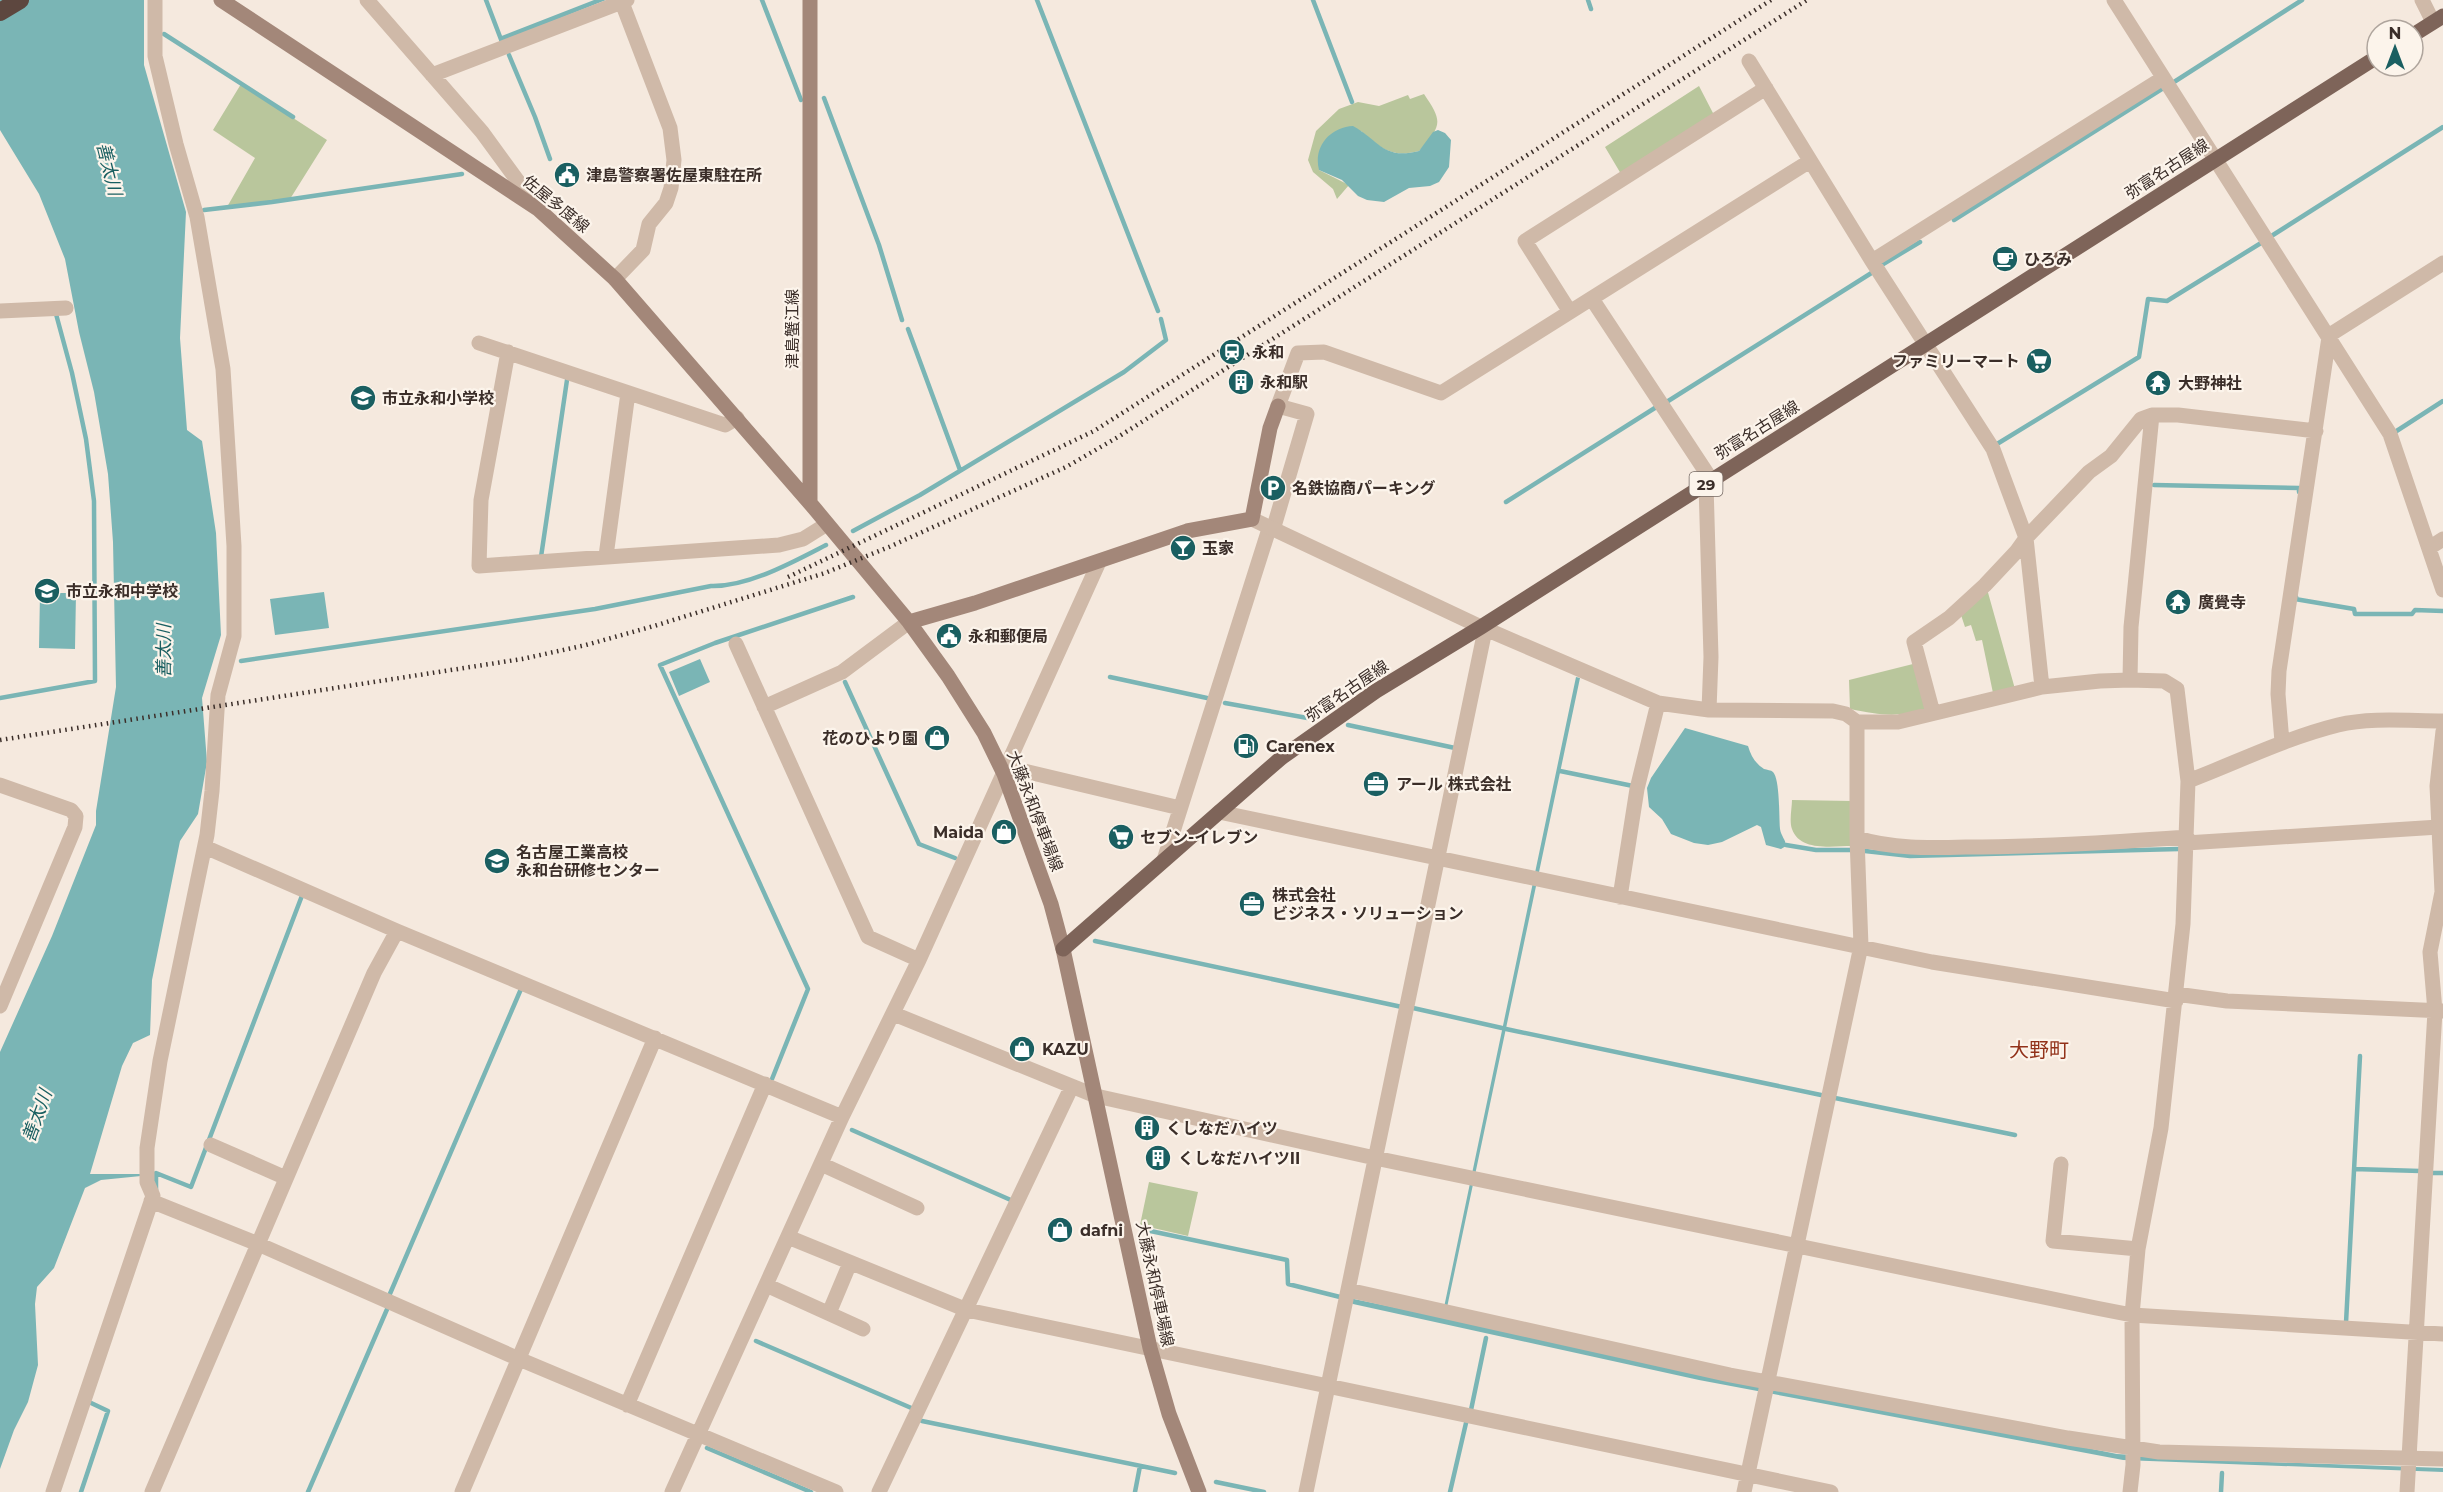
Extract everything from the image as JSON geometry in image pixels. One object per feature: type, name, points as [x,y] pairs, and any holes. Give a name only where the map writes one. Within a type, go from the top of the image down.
[{"type":"highway","points":[[0,12],[20,0]]},
{"type":"main road","name":"佐屋多度線","points":[[221,0],[538,209],[615,279],[810,503]]},
{"type":"main road","name":"津島蟹江線","points":[[810,0],[810,503]]},
{"type":"main road","points":[[2425,27],[2438,19]]},
{"type":"main road","name":"弥富名古屋線","points":[[1063,949],[1290,752],[1376,691],[1483,628],[2365,65]]},
{"type":"main road","points":[[810,503],[909,622],[975,603],[1187,531],[1252,519],[1270,428],[1278,406]]},
{"type":"main road","name":"大藤永和停車場線","points":[[909,622],[948,676],[1005,771],[1047,892],[1063,949],[1150,1348],[1169,1414],[1199,1492]]},
{"type":"street","points":[[53,1492],[153,1196],[147,1182],[147,1148],[160,1061],[204,847],[212,791],[218,695],[234,636],[233,523],[220,350],[197,217],[176,144],[155,56],[155,0]]},
{"type":"street","points":[[367,0],[482,132],[538,209]]},
{"type":"street","points":[[2114,0],[2390,434],[2443,590]]},
{"type":"street","points":[[2422,0],[2438,19]]},
{"type":"street","points":[[432,75],[623,1],[670,128],[674,168],[666,203],[649,224],[643,250],[615,279]]},
{"type":"street","points":[[1749,61],[1872,261],[1993,449],[2026,538],[2042,687]]},
{"type":"street","points":[[1872,261],[2163,78]]},
{"type":"street","points":[[1570,312],[1525,241],[1766,88]]},
{"type":"street","points":[[1164,860],[1271,530],[1306,414],[1278,406],[1298,353],[1324,352],[1442,393],[1810,161]]},
{"type":"street","points":[[2282,742],[2278,694],[2279,671],[2329,337],[2443,263]]},
{"type":"street","points":[[1592,298],[1709,482],[1711,657],[1709,710]]},
{"type":"street","points":[[0,310],[66,308]]},
{"type":"street","points":[[479,343],[725,425],[737,418]]},
{"type":"street","points":[[507,352],[481,500],[479,566],[779,545],[803,539],[827,524]]},
{"type":"street","points":[[606,556],[628,393]]},
{"type":"street","points":[[1933,713],[1914,642],[1949,618],[1985,585],[2089,472],[2111,456],[2141,419],[2152,415],[2178,415],[2316,431]]},
{"type":"street","points":[[2130,680],[2131,627],[2152,415]]},
{"type":"street","points":[[1252,519],[1271,530],[1483,628],[1658,702],[1709,710],[1833,711],[1846,714],[1857,722],[1898,722],[2042,687],[2130,680],[2164,681],[2177,688],[2188,781],[2183,924],[2161,1128],[2138,1249],[2132,1315],[2133,1454],[2130,1492]]},
{"type":"street","points":[[2429,548],[2443,539]]},
{"type":"street","points":[[672,1492],[842,1117],[919,960],[1099,561]]},
{"type":"street","points":[[764,707],[842,672],[909,622]]},
{"type":"street","points":[[1306,1492],[1439,859],[1483,628]]},
{"type":"street","points":[[736,644],[868,937],[919,960]]},
{"type":"street","points":[[1620,897],[1638,789],[1658,702]]},
{"type":"street","points":[[2188,781],[2282,742],[2340,725],[2384,721],[2443,721]]},
{"type":"street","points":[[1744,1492],[1861,946],[1857,838],[1857,722]]},
{"type":"street","points":[[2407,1492],[2439,1011],[2430,952],[2442,892],[2437,786],[2443,731]]},
{"type":"street","points":[[1005,771],[1180,808]]},
{"type":"street","points":[[0,785],[71,810],[76,816],[75,827],[0,1006]]},
{"type":"street","points":[[1219,812],[1932,962],[2176,997],[2439,1011]]},
{"type":"street","points":[[1857,838],[1879,845],[1937,848],[2019,847],[2439,827]]},
{"type":"street","points":[[204,847],[397,931],[842,1117]]},
{"type":"street","points":[[152,1492],[374,973],[397,931]]},
{"type":"street","points":[[894,1014],[1071,1088],[1096,1096],[1474,1179],[2132,1315],[2443,1334]]},
{"type":"street","points":[[462,1492],[655,1038]]},
{"type":"street","points":[[627,1405],[765,1084]]},
{"type":"street","points":[[879,1492],[1071,1088]]},
{"type":"street","points":[[211,1145],[286,1178]]},
{"type":"street","points":[[821,1164],[917,1208]]},
{"type":"street","points":[[2061,1164],[2053,1241],[2138,1249]]},
{"type":"street","points":[[151,1201],[258,1244],[519,1359],[836,1492]]},
{"type":"street","points":[[788,1237],[967,1310],[1831,1492]]},
{"type":"street","points":[[829,1313],[850,1263]]},
{"type":"street","points":[[766,1285],[863,1329]]},
{"type":"street","points":[[1347,1296],[1444,1312],[1730,1375],[1767,1387],[2133,1454],[2159,1452],[2408,1464],[2443,1459]]},
{"type":"green space","points":[[241,84],[327,140],[290,199],[227,207],[255,158],[213,130]]},
{"type":"green space","points":[[1699,86],[1714,115],[1621,174],[1605,147]]},
{"type":"green space","points":[[1424,94],[1437,117],[1436,129],[1427,142],[1419,151],[1394,152],[1381,147],[1361,131],[1319,170],[1349,185],[1337,199],[1333,189],[1313,172],[1308,160],[1316,131],[1339,109],[1358,102],[1379,106],[1408,95],[1410,99]]},
{"type":"green space","points":[[1987,589],[2015,689],[1993,693],[1982,640],[1976,641],[1971,625],[1965,627],[1960,612]]},
{"type":"green space","points":[[1917,663],[1926,709],[1888,715],[1850,709],[1849,680]]},
{"type":"green space","points":[[1792,800],[1852,801],[1852,846],[1827,847],[1802,841],[1796,836],[1791,826]]},
{"type":"green space","points":[[1149,1182],[1198,1192],[1188,1236],[1140,1225]]},
{"type":"water","name":"善太川","points":[[0,0],[144,0],[144,65],[186,212],[180,338],[187,430],[202,441],[216,533],[221,635],[202,698],[207,762],[198,814],[180,841],[152,980],[150,1035],[133,1043],[122,1066],[90,1174],[140,1174],[141,1176],[101,1180],[85,1188],[54,1268],[37,1287],[35,1304],[38,1365],[28,1402],[14,1430],[0,1469],[0,1052],[52,936],[96,825],[96,811],[116,687],[113,542],[108,474],[94,392],[79,332],[65,259],[39,194],[0,130]]},
{"type":"water","points":[[594,0],[606,0],[501,42],[499,37]]},
{"type":"water","points":[[1353,126],[1383,148],[1397,153],[1419,151],[1433,132],[1438,130],[1445,133],[1451,140],[1449,167],[1439,182],[1430,186],[1409,188],[1384,202],[1367,200],[1358,196],[1342,180],[1319,170],[1319,154],[1325,140],[1337,130]]},
{"type":"water","points":[[324,592],[329,628],[275,635],[270,599]]},
{"type":"water","points":[[40,593],[76,593],[75,649],[39,648]]},
{"type":"water","points":[[700,659],[710,682],[679,696],[669,672]]},
{"type":"water","points":[[1576,677],[1580,678],[1445,1317],[2117,1454],[2211,1460],[2443,1468],[2443,1472],[2123,1460],[1699,1380],[1353,1304],[1344,1297],[1442,1317]]},
{"type":"water","points":[[1685,728],[1748,746],[1758,764],[1773,772],[1778,790],[1780,829],[1786,846],[1781,849],[1766,845],[1761,827],[1757,825],[1722,842],[1708,845],[1694,843],[1671,834],[1662,819],[1649,807],[1647,788],[1651,778]]},
{"type":"waterway","points":[[486,0],[502,42]]},
{"type":"waterway","points":[[762,0],[801,100]]},
{"type":"waterway","points":[[1037,0],[1158,311]]},
{"type":"waterway","points":[[1313,0],[1352,102]]},
{"type":"waterway","points":[[1588,0],[1591,9]]},
{"type":"waterway","points":[[2174,82],[2302,0]]},
{"type":"waterway","points":[[164,34],[293,117]]},
{"type":"waterway","points":[[509,55],[550,159]]},
{"type":"waterway","points":[[1954,220],[2165,87]]},
{"type":"waterway","points":[[824,98],[879,245],[902,320]]},
{"type":"waterway","points":[[2273,235],[2443,127]]},
{"type":"waterway","points":[[204,210],[462,174]]},
{"type":"waterway","points":[[1880,266],[1920,242]]},
{"type":"waterway","points":[[1997,444],[2139,357],[2148,299],[2167,301],[2261,243]]},
{"type":"waterway","points":[[1665,403],[1873,272]]},
{"type":"waterway","points":[[0,698],[95,681],[94,501],[86,439],[56,314]]},
{"type":"waterway","points":[[853,531],[920,495],[1124,372],[1166,340],[1161,319]]},
{"type":"waterway","points":[[908,329],[960,470]]},
{"type":"waterway","points":[[541,557],[567,380]]},
{"type":"waterway","points":[[2395,432],[2443,401]]},
{"type":"waterway","points":[[1506,502],[1658,406]]},
{"type":"waterway","points":[[2154,485],[2299,488],[2299,492]]},
{"type":"waterway","points":[[241,661],[595,609],[725,585],[755,578],[826,545]]},
{"type":"waterway","points":[[772,1079],[808,989],[660,665],[715,643],[853,597]]},
{"type":"waterway","points":[[2296,597],[2295,599],[2354,609],[2355,614],[2412,614],[2415,610],[2443,611]]},
{"type":"waterway","points":[[1110,677],[1207,698]]},
{"type":"waterway","points":[[845,682],[919,844],[955,858]]},
{"type":"waterway","points":[[1225,703],[1313,719]]},
{"type":"waterway","points":[[1348,725],[1455,748]]},
{"type":"waterway","points":[[1560,771],[1633,786]]},
{"type":"waterway","points":[[1786,845],[1816,850],[1853,850]]},
{"type":"waterway","points":[[1865,851],[1910,856],[2179,849]]},
{"type":"waterway","points":[[156,1190],[156,1173],[191,1187],[303,893]]},
{"type":"waterway","points":[[1095,941],[1402,1007]]},
{"type":"waterway","points":[[389,1296],[521,989]]},
{"type":"waterway","points":[[1413,1008],[1502,1028]]},
{"type":"waterway","points":[[1506,1029],[1821,1095]]},
{"type":"waterway","points":[[2346,1323],[2360,1056]]},
{"type":"waterway","points":[[1835,1098],[2015,1135]]},
{"type":"waterway","points":[[852,1130],[1013,1201]]},
{"type":"waterway","points":[[2354,1169],[2420,1171]]},
{"type":"waterway","points":[[2430,1173],[2443,1173]]},
{"type":"waterway","points":[[1141,1229],[1287,1260],[1288,1284],[1344,1298]]},
{"type":"waterway","points":[[308,1492],[388,1307]]},
{"type":"waterway","points":[[1471,1410],[1486,1338]]},
{"type":"waterway","points":[[756,1341],[916,1410]]},
{"type":"waterway","points":[[81,1492],[108,1411],[89,1402]]},
{"type":"waterway","points":[[922,1421],[1175,1473]]},
{"type":"waterway","points":[[1450,1492],[1466,1423]]},
{"type":"waterway","points":[[707,1448],[811,1492]]},
{"type":"waterway","points":[[1135,1492],[1140,1466]]},
{"type":"waterway","points":[[2221,1492],[2222,1473]]},
{"type":"waterway","points":[[1216,1482],[1264,1492]]},
{"type":"railway","points":[[788,577],[1094,431],[1771,0]]},
{"type":"railway","points":[[0,740],[522,659],[586,645],[654,626],[825,573],[889,547],[1066,467],[1118,437],[1807,0]]},
{"type":"place","name":"津島警察署佐屋東駐在所","points":[[567,175]]},
{"type":"place","name":"ひろみ","points":[[2005,259]]},
{"type":"place","name":"永和","points":[[1232,352]]},
{"type":"place","name":"ファミリーマート","points":[[2039,361]]},
{"type":"place","name":"永和駅","points":[[1241,382]]},
{"type":"place","name":"大野神社","points":[[2158,383]]},
{"type":"place","name":"市立永和小学校","points":[[363,398]]},
{"type":"place","name":"名鉄協商パーキング","points":[[1273,488]]},
{"type":"place","name":"玉家","points":[[1183,548]]},
{"type":"place","name":"市立永和中学校","points":[[47,591]]},
{"type":"place","name":"廣覺寺","points":[[2178,602]]},
{"type":"place","name":"永和郵便局","points":[[949,636]]},
{"type":"place","name":"花のひより園","points":[[937,738]]},
{"type":"place","name":"Carenex","points":[[1246,746]]},
{"type":"place","name":"アール 株式会社","points":[[1376,784]]},
{"type":"place","name":"Maida","points":[[1004,832]]},
{"type":"place","name":"セブン-イレブン","points":[[1121,837]]},
{"type":"place","name":"名古屋工業高校 永和台研修センター","points":[[497,861]]},
{"type":"place","name":"株式会社 ビジネス・ソリューション","points":[[1252,904]]},
{"type":"place","name":"KAZU","points":[[1022,1049]]},
{"type":"place","name":"くしなだハイツ","points":[[1147,1128]]},
{"type":"place","name":"くしなだハイツII","points":[[1158,1158]]},
{"type":"place","name":"dafni","points":[[1060,1230]]},
{"type":"district","name":"大野町","points":[[2039,1050]]}]
